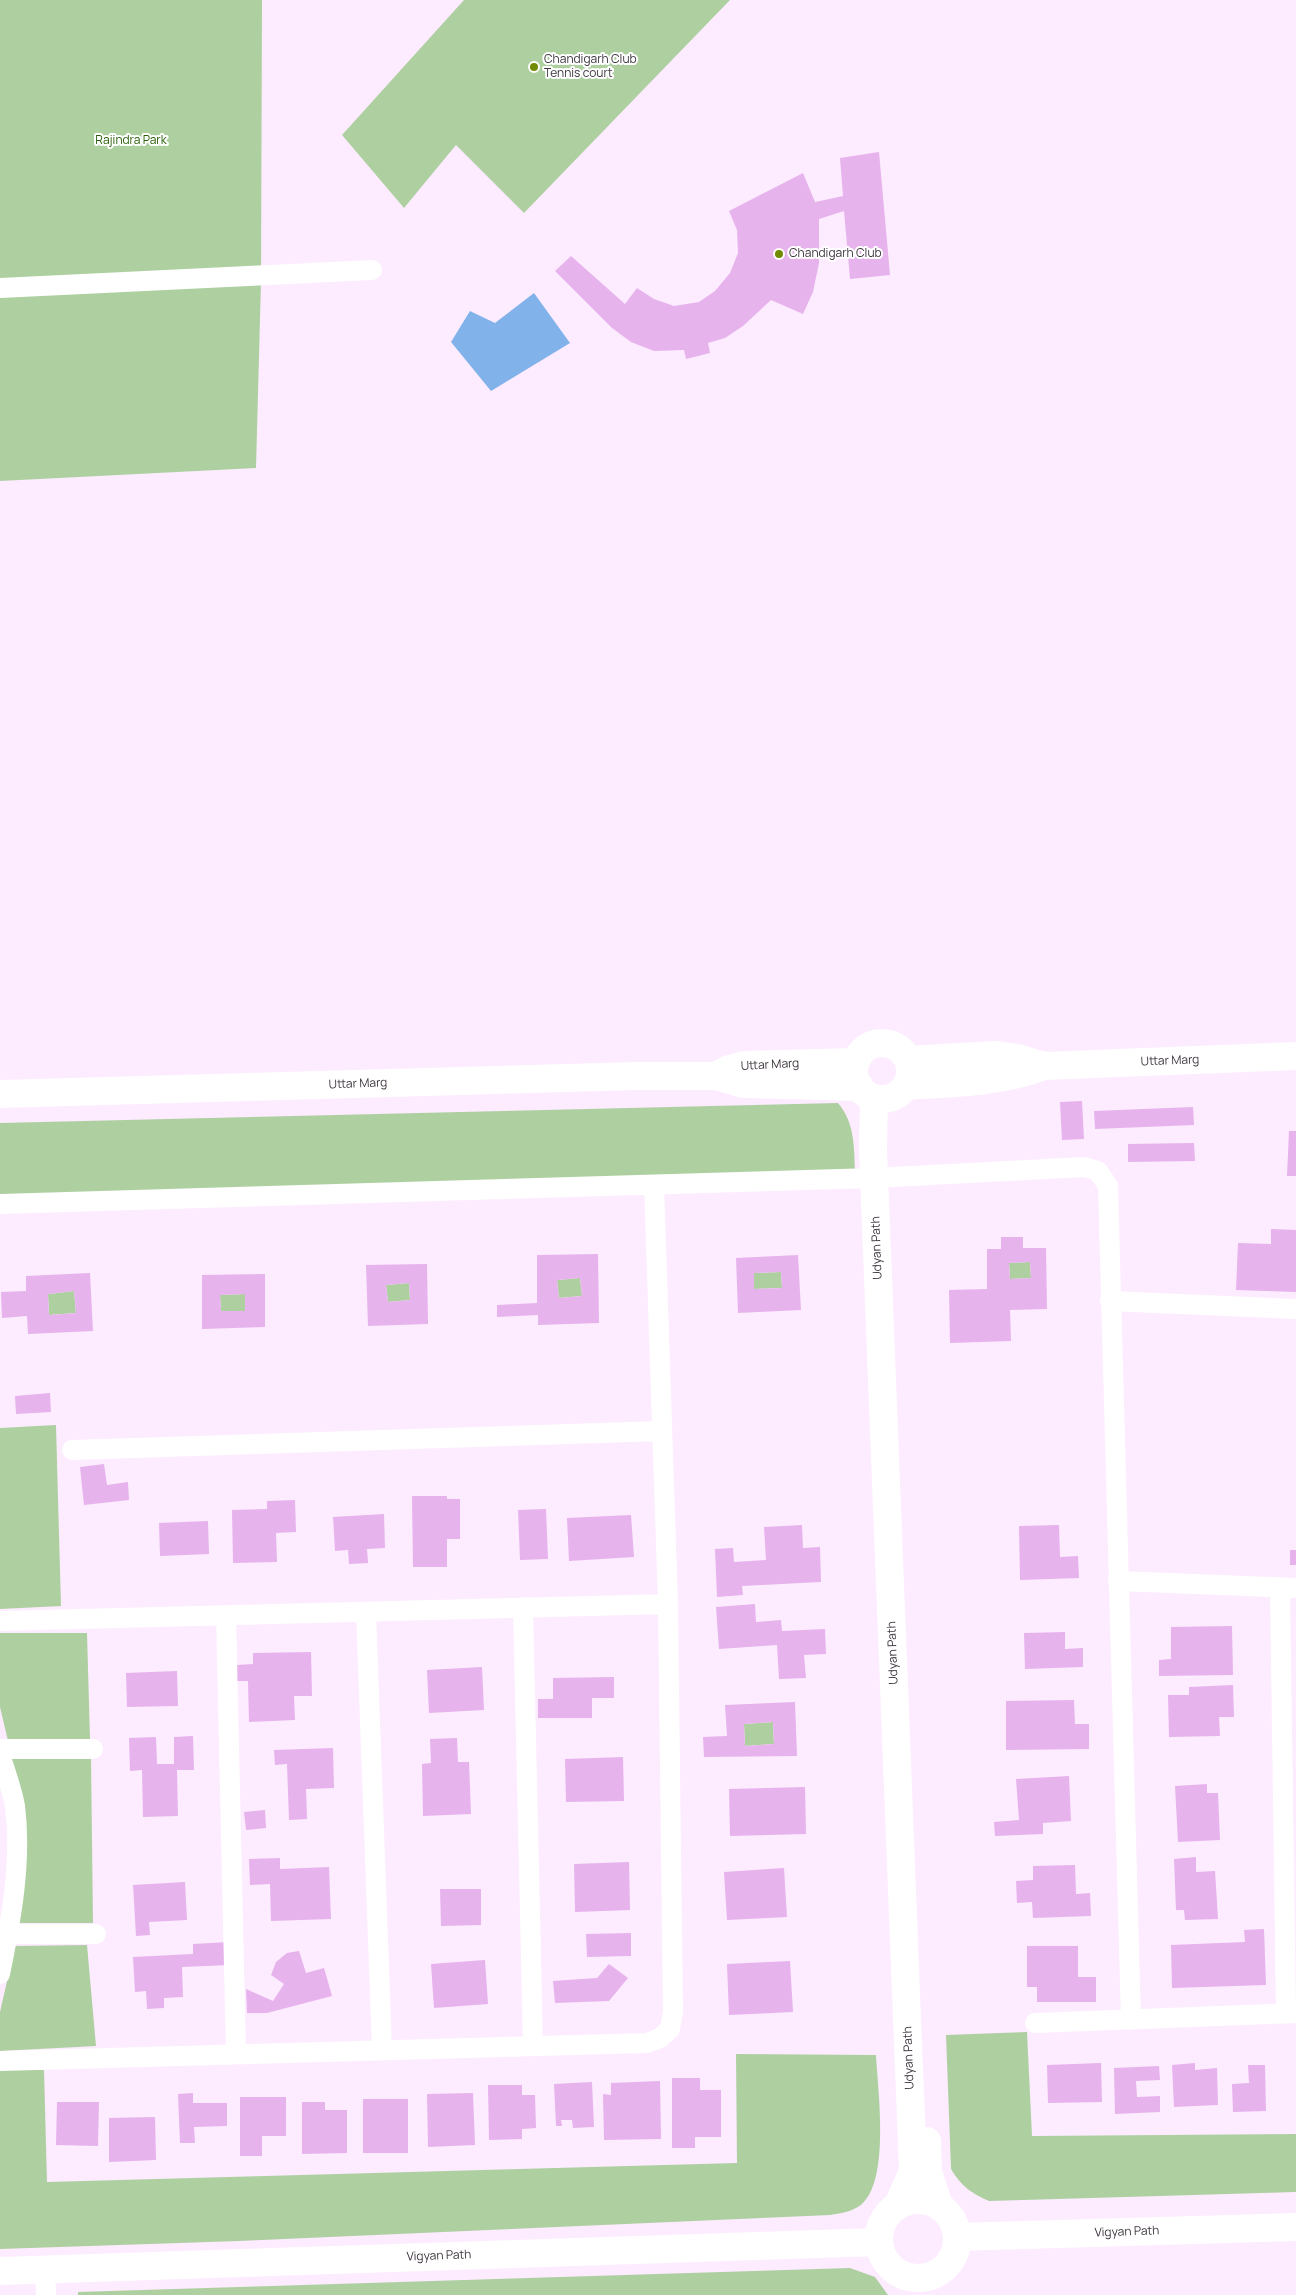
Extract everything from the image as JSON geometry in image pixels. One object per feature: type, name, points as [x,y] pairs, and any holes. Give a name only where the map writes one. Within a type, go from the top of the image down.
[{"type":"main road","name":"Uttar Marg","points":[[0,1094],[626,1076],[716,1076],[744,1084],[993,1081],[1020,1075],[1044,1066],[1296,1056]]},
{"type":"main road","name":"Udyan Path","points":[[883,1082],[883,1178],[913,2171],[898,2205]]},
{"type":"main road","name":"Udyan Path","points":[[883,1178],[928,2172],[939,2206]]},
{"type":"main road","points":[[915,2200],[929,2201],[939,2206],[949,2215],[954,2223],[958,2236],[955,2252],[933,2285],[920,2279],[908,2286],[891,2269],[881,2254],[878,2242],[880,2228],[888,2213],[898,2205],[915,2200]]},
{"type":"main road","name":"Vigyan Path","points":[[958,2236],[1296,2227]]},
{"type":"main road","name":"Vigyan Path","points":[[0,2271],[45,2282],[878,2242]]},
{"type":"street","points":[[0,288],[372,270]]},
{"type":"street","points":[[0,1204],[883,1178],[1084,1167],[1098,1171],[1108,1186],[1132,2020]]},
{"type":"street","points":[[0,2061],[647,2043],[660,2038],[670,2029],[673,2012],[668,1604],[654,1184]]},
{"type":"street","points":[[1110,1302],[1296,1309]]},
{"type":"street","points":[[72,1450],[662,1432]]},
{"type":"street","points":[[1034,2023],[1291,2014],[1288,1588],[1118,1581]]},
{"type":"street","points":[[0,1621],[668,1604]]},
{"type":"street","points":[[523,1607],[533,2045]]},
{"type":"street","points":[[366,1612],[382,2049]]},
{"type":"street","points":[[226,1615],[236,2054]]},
{"type":"street","points":[[0,1749],[93,1749]]},
{"type":"street","points":[[0,1754],[14,1805],[17,1839],[12,1911],[0,1974]]},
{"type":"street","points":[[8,1934],[96,1934]]},
{"type":"green space","name":"Rajindra Park","points":[[0,0],[262,0],[261,282],[256,468],[0,481]]},
{"type":"green space","name":"Chandigarh Club Tennis court","points":[[464,0],[730,0],[524,213],[456,145],[404,208],[342,135]]},
{"type":"green space","points":[[838,1103],[851,1127],[855,1172],[0,1198],[0,1123]]},
{"type":"green space","points":[[1030,1262],[1031,1278],[1010,1279],[1009,1263]]},
{"type":"green space","points":[[781,1272],[782,1288],[754,1289],[754,1273]]},
{"type":"green space","points":[[580,1278],[582,1296],[559,1298],[557,1280]]},
{"type":"green space","points":[[409,1283],[410,1300],[388,1302],[386,1285]]},
{"type":"green space","points":[[74,1291],[76,1313],[49,1315],[48,1294]]},
{"type":"green space","points":[[245,1294],[245,1311],[221,1311],[220,1295]]},
{"type":"green space","points":[[56,1425],[61,1606],[0,1609],[0,1428]]},
{"type":"green space","points":[[0,1633],[87,1633],[90,1739],[8,1741],[0,1707]]},
{"type":"green space","points":[[773,1722],[774,1744],[745,1746],[744,1724]]},
{"type":"green space","points":[[9,1757],[91,1757],[93,1923],[19,1923]]},
{"type":"green space","points":[[87,1945],[96,2046],[0,2051],[0,2012],[15,1946]]},
{"type":"green space","points":[[1027,2032],[1032,2136],[1296,2134],[1296,2192],[989,2201],[977,2195],[963,2184],[951,2169],[946,2035]]},
{"type":"green space","points":[[736,2054],[876,2055],[880,2111],[879,2155],[871,2192],[862,2204],[843,2213],[830,2215],[239,2241],[0,2249],[0,2070],[44,2070],[47,2182],[737,2163]]},
{"type":"green space","points":[[850,2268],[875,2277],[888,2295],[78,2295],[78,2292]]},
{"type":"water","points":[[534,293],[570,343],[491,391],[451,342],[470,311],[495,323]]},
{"type":"building","name":"Chandigarh Club","points":[[879,152],[890,275],[850,279],[844,211],[819,219],[819,263],[813,292],[803,314],[771,300],[743,326],[725,338],[708,343],[710,353],[686,359],[684,350],[654,351],[631,342],[612,328],[555,271],[571,256],[625,304],[637,288],[654,299],[674,306],[699,302],[715,291],[730,273],[738,253],[737,230],[729,211],[803,173],[815,202],[843,196],[840,158]]},
{"type":"building","points":[[1082,1101],[1084,1139],[1062,1140],[1060,1102]]},
{"type":"building","points":[[1193,1107],[1194,1125],[1095,1129],[1094,1111]]},
{"type":"building","points":[[1289,1131],[1296,1131],[1296,1176],[1287,1176]]},
{"type":"building","points":[[1194,1143],[1195,1161],[1128,1162],[1128,1144]]},
{"type":"building","points":[[1271,1229],[1296,1230],[1296,1292],[1236,1290],[1238,1243],[1271,1244]]},
{"type":"building","points":[[1001,1237],[1023,1237],[1023,1248],[1046,1248],[1047,1309],[1010,1310],[1011,1341],[950,1343],[949,1290],[987,1289],[987,1249],[1001,1249]],"holes":[[[1030,1262],[1031,1278],[1010,1279],[1009,1263]]]},
{"type":"building","points":[[598,1254],[599,1323],[538,1325],[538,1315],[497,1317],[497,1305],[537,1303],[537,1255]],"holes":[[[580,1278],[582,1296],[559,1298],[557,1280]]]},
{"type":"building","points":[[798,1255],[801,1310],[738,1313],[736,1258]],"holes":[[[781,1272],[782,1288],[754,1289],[754,1273]]]},
{"type":"building","points":[[427,1264],[428,1324],[368,1326],[366,1265]],"holes":[[[409,1283],[410,1300],[388,1302],[386,1285]]]},
{"type":"building","points":[[90,1273],[93,1331],[28,1334],[27,1316],[2,1318],[1,1292],[26,1291],[26,1276]],"holes":[[[74,1291],[76,1313],[49,1315],[48,1294]]]},
{"type":"building","points":[[265,1274],[265,1327],[202,1329],[202,1275]],"holes":[[[245,1294],[245,1311],[221,1311],[220,1295]]]},
{"type":"building","points":[[50,1393],[51,1412],[16,1414],[15,1396]]},
{"type":"building","points":[[104,1464],[107,1485],[128,1482],[129,1500],[84,1505],[80,1467]]},
{"type":"building","points":[[412,1496],[447,1496],[447,1499],[460,1499],[460,1539],[447,1539],[447,1567],[413,1567]]},
{"type":"building","points":[[295,1500],[296,1532],[276,1533],[277,1562],[233,1563],[232,1510],[267,1509],[267,1501]]},
{"type":"building","points":[[546,1509],[548,1559],[520,1560],[518,1510]]},
{"type":"building","points":[[384,1514],[385,1548],[367,1549],[368,1563],[349,1564],[348,1550],[335,1551],[333,1517]]},
{"type":"building","points":[[631,1515],[634,1557],[569,1561],[567,1518]]},
{"type":"building","points":[[208,1521],[209,1554],[160,1556],[159,1523]]},
{"type":"building","points":[[802,1525],[803,1548],[820,1547],[821,1582],[742,1586],[743,1595],[717,1597],[715,1549],[733,1548],[734,1562],[766,1560],[764,1527]]},
{"type":"building","points":[[1059,1525],[1060,1557],[1078,1556],[1079,1578],[1020,1580],[1019,1526]]},
{"type":"building","points":[[1290,1550],[1296,1550],[1296,1565],[1290,1565]]},
{"type":"building","points":[[755,1604],[756,1622],[781,1620],[782,1631],[825,1629],[826,1654],[804,1655],[806,1678],[779,1679],[777,1645],[719,1649],[716,1607]]},
{"type":"building","points":[[1232,1626],[1233,1675],[1159,1676],[1159,1660],[1171,1659],[1171,1627]]},
{"type":"building","points":[[1065,1632],[1065,1649],[1083,1648],[1083,1667],[1025,1669],[1024,1633]]},
{"type":"building","points":[[311,1652],[312,1696],[294,1696],[295,1720],[249,1722],[248,1681],[237,1681],[237,1665],[253,1664],[253,1653]]},
{"type":"building","points":[[482,1667],[484,1710],[429,1713],[427,1670]]},
{"type":"building","points":[[177,1671],[178,1706],[127,1707],[126,1673]]},
{"type":"building","points":[[614,1677],[614,1698],[592,1698],[592,1718],[538,1718],[538,1699],[553,1699],[553,1678]]},
{"type":"building","points":[[1233,1685],[1234,1717],[1219,1717],[1220,1736],[1169,1737],[1168,1695],[1189,1695],[1189,1687]]},
{"type":"building","points":[[1074,1700],[1075,1724],[1089,1724],[1089,1749],[1006,1750],[1006,1701]]},
{"type":"building","points":[[795,1702],[797,1756],[704,1757],[703,1737],[727,1736],[725,1705]],"holes":[[[773,1722],[774,1744],[745,1746],[744,1724]]]},
{"type":"building","points":[[193,1736],[194,1770],[177,1770],[178,1816],[143,1817],[142,1770],[130,1771],[129,1738],[156,1737],[157,1764],[174,1764],[174,1737]]},
{"type":"building","points":[[457,1738],[458,1762],[469,1762],[471,1814],[423,1816],[422,1764],[431,1763],[430,1739]]},
{"type":"building","points":[[333,1748],[334,1788],[306,1789],[307,1819],[289,1820],[287,1764],[275,1765],[274,1750]]},
{"type":"building","points":[[623,1757],[624,1801],[566,1802],[565,1759]]},
{"type":"building","points":[[1069,1776],[1071,1821],[1043,1823],[1043,1834],[995,1836],[994,1822],[1019,1820],[1016,1779]]},
{"type":"building","points":[[1207,1784],[1207,1793],[1218,1793],[1220,1840],[1178,1842],[1175,1786]]},
{"type":"building","points":[[805,1787],[806,1834],[730,1836],[729,1789]]},
{"type":"building","points":[[265,1810],[266,1828],[246,1830],[244,1812]]},
{"type":"building","points":[[1196,1857],[1196,1872],[1215,1871],[1218,1919],[1185,1920],[1184,1910],[1176,1910],[1174,1859]]},
{"type":"building","points":[[280,1858],[280,1869],[329,1867],[331,1919],[271,1921],[270,1884],[250,1885],[249,1859]]},
{"type":"building","points":[[629,1862],[630,1910],[575,1912],[574,1864]]},
{"type":"building","points":[[1075,1865],[1076,1894],[1090,1893],[1091,1916],[1033,1918],[1032,1902],[1017,1903],[1016,1881],[1033,1880],[1033,1866]]},
{"type":"building","points":[[784,1868],[787,1917],[727,1920],[724,1872]]},
{"type":"building","points":[[185,1882],[187,1920],[149,1922],[150,1935],[136,1936],[133,1885]]},
{"type":"building","points":[[440,1889],[481,1889],[481,1925],[441,1926]]},
{"type":"building","points":[[1264,1929],[1266,1985],[1172,1988],[1171,1945],[1245,1942],[1244,1930]]},
{"type":"building","points":[[631,1933],[631,1956],[587,1957],[586,1934]]},
{"type":"building","points":[[228,1942],[229,1965],[182,1967],[183,1997],[164,1998],[164,2008],[147,2009],[146,1991],[135,1992],[133,1957],[193,1954],[193,1944]]},
{"type":"building","points":[[1027,1946],[1078,1946],[1078,1977],[1096,1977],[1096,2002],[1037,2002],[1037,1987],[1027,1987]]},
{"type":"building","points":[[299,1951],[306,1973],[324,1968],[332,1996],[267,2013],[247,2013],[246,1989],[273,2001],[284,1984],[271,1975],[276,1962],[287,1953]]},
{"type":"building","points":[[485,1960],[488,2004],[434,2008],[431,1964]]},
{"type":"building","points":[[790,1961],[793,2012],[729,2015],[727,1964]]},
{"type":"building","points":[[609,1964],[628,1978],[609,2001],[555,2003],[553,1981],[597,1978]]},
{"type":"building","points":[[1101,2063],[1102,2102],[1048,2103],[1047,2065]]},
{"type":"building","points":[[1195,2063],[1195,2070],[1217,2068],[1218,2105],[1174,2107],[1172,2065]]},
{"type":"building","points":[[1248,2065],[1265,2065],[1266,2111],[1233,2112],[1232,2084],[1249,2083]]},
{"type":"building","points":[[1159,2066],[1160,2080],[1136,2081],[1137,2097],[1160,2096],[1160,2112],[1115,2114],[1114,2068]]},
{"type":"building","points":[[672,2078],[700,2078],[700,2090],[721,2090],[721,2137],[695,2137],[695,2148],[672,2148]]},
{"type":"building","points":[[660,2081],[661,2139],[604,2140],[603,2094],[611,2095],[611,2083]]},
{"type":"building","points":[[592,2082],[594,2127],[573,2128],[572,2120],[561,2120],[562,2126],[556,2126],[554,2084]]},
{"type":"building","points":[[488,2085],[522,2085],[522,2095],[535,2095],[536,2128],[522,2129],[522,2139],[489,2140]]},
{"type":"building","points":[[193,2093],[193,2103],[227,2103],[227,2126],[194,2127],[195,2143],[180,2143],[178,2094]]},
{"type":"building","points":[[473,2093],[475,2145],[428,2147],[427,2094]]},
{"type":"building","points":[[240,2097],[286,2097],[286,2136],[262,2136],[262,2156],[240,2156]]},
{"type":"building","points":[[363,2099],[408,2099],[408,2153],[363,2153]]},
{"type":"building","points":[[57,2102],[99,2102],[98,2146],[56,2145]]},
{"type":"building","points":[[302,2102],[325,2102],[325,2110],[347,2110],[347,2153],[302,2154]]},
{"type":"building","points":[[155,2117],[156,2160],[109,2162],[109,2118]]},
{"type":"place","name":"Chandigarh Club Tennis court","points":[[534,67]]},
{"type":"place","name":"Chandigarh Club","points":[[779,254]]}]
